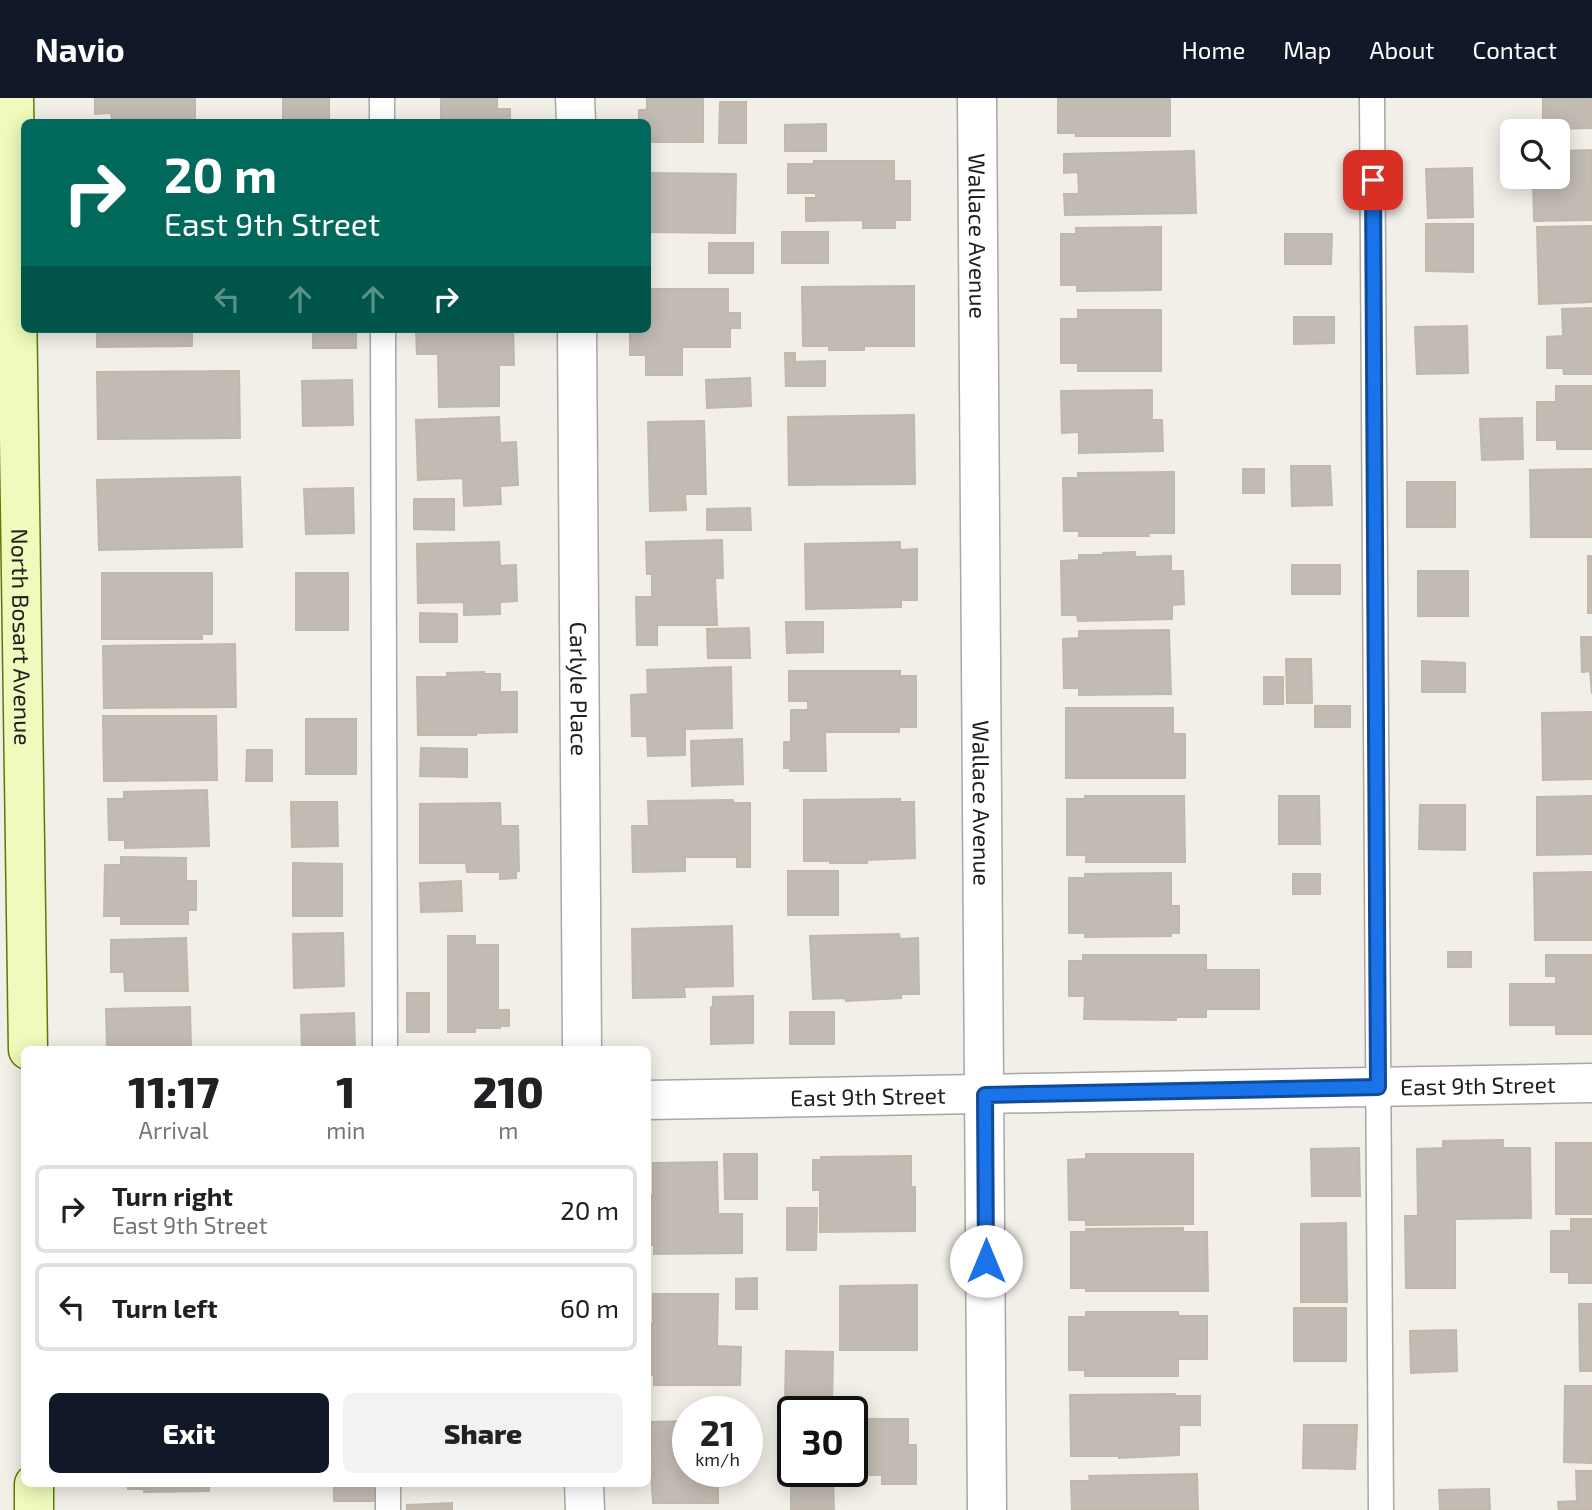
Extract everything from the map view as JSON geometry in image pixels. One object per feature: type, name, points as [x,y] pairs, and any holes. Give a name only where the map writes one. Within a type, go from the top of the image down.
[{"type":"street","name":"North Bosart Avenue","points":[[13,98],[28,1046]]},
{"type":"street","points":[[575,98],[576,119]]},
{"type":"street","name":"Wallace Avenue","points":[[977,98],[987,1510]]},
{"type":"street","name":"Carlyle Place","points":[[577,333],[582,1046]]},
{"type":"street","name":"East 9th Street","points":[[651,1100],[1592,1083]]},
{"type":"street","points":[[34,1487],[34,1510]]},
{"type":"street","points":[[584,1487],[585,1510]]},
{"type":"lane","points":[[382,98],[382,119]]},
{"type":"lane","points":[[1372,98],[1381,1510]]},
{"type":"lane","points":[[383,333],[384,1046]]},
{"type":"lane","points":[[388,1487],[388,1510]]},
{"type":"building","points":[[95,98],[195,98],[195,119],[112,119],[111,113],[95,114]]},
{"type":"building","points":[[283,98],[329,98],[329,119],[283,119]]},
{"type":"building","points":[[441,98],[497,98],[497,109],[510,109],[510,119],[441,119]]},
{"type":"building","points":[[647,98],[703,98],[703,142],[651,142],[651,119],[639,119],[639,110],[647,110]]},
{"type":"building","points":[[1058,98],[1170,98],[1170,136],[1076,136],[1076,133],[1058,133]]},
{"type":"building","points":[[1543,98],[1592,98],[1592,128],[1570,128],[1570,119],[1543,119]]},
{"type":"building","points":[[720,102],[746,102],[746,143],[719,143]]},
{"type":"building","points":[[826,124],[826,151],[785,151],[785,125]]},
{"type":"building","points":[[1592,150],[1592,220],[1534,221],[1533,189],[1570,189],[1570,151]]},
{"type":"building","points":[[1194,151],[1196,213],[1065,215],[1064,194],[1079,194],[1078,172],[1064,173],[1064,154]]},
{"type":"building","points":[[814,161],[894,161],[894,181],[910,181],[910,220],[895,220],[895,228],[863,228],[863,220],[806,221],[806,198],[816,198],[816,193],[788,193],[788,164],[814,164]]},
{"type":"building","points":[[1472,168],[1473,217],[1428,218],[1426,169]]},
{"type":"building","points":[[651,173],[736,174],[735,233],[651,232]]},
{"type":"building","points":[[1426,224],[1473,224],[1473,272],[1426,271]]},
{"type":"building","points":[[1592,226],[1592,302],[1539,304],[1537,227]]},
{"type":"building","points":[[1161,227],[1161,290],[1077,291],[1077,285],[1061,285],[1061,234],[1076,234],[1076,228]]},
{"type":"building","points":[[782,232],[828,232],[828,263],[782,263]]},
{"type":"building","points":[[1285,234],[1332,234],[1331,264],[1285,264]]},
{"type":"building","points":[[709,243],[753,243],[753,273],[709,273]]},
{"type":"building","points":[[914,286],[914,346],[864,346],[864,350],[829,350],[829,346],[803,346],[802,287]]},
{"type":"building","points":[[651,289],[728,289],[728,313],[740,313],[740,328],[730,328],[730,347],[682,347],[682,375],[646,375],[646,355],[630,355],[630,333],[651,333]]},
{"type":"building","points":[[1592,308],[1592,374],[1564,374],[1563,368],[1547,368],[1547,337],[1563,336],[1562,309]]},
{"type":"building","points":[[1078,310],[1161,310],[1161,371],[1078,371],[1078,363],[1061,363],[1061,319],[1078,319]]},
{"type":"building","points":[[1294,317],[1334,317],[1334,343],[1294,344]]},
{"type":"building","points":[[1467,326],[1468,373],[1417,374],[1415,327]]},
{"type":"building","points":[[97,333],[192,333],[192,346],[97,347]]},
{"type":"building","points":[[313,333],[356,333],[356,348],[313,348]]},
{"type":"building","points":[[416,333],[513,333],[514,365],[499,365],[499,406],[439,407],[438,354],[417,354]]},
{"type":"building","points":[[785,353],[795,353],[795,362],[825,361],[825,386],[786,386]]},
{"type":"building","points":[[239,371],[240,438],[98,439],[97,372]]},
{"type":"building","points":[[750,378],[751,406],[707,408],[706,380]]},
{"type":"building","points":[[352,380],[353,425],[303,426],[302,381]]},
{"type":"building","points":[[1556,386],[1592,386],[1592,449],[1557,449],[1557,440],[1537,440],[1537,402],[1556,402]]},
{"type":"building","points":[[1152,390],[1152,420],[1162,420],[1163,451],[1079,453],[1079,432],[1062,433],[1061,391]]},
{"type":"building","points":[[914,415],[915,484],[789,485],[788,417]]},
{"type":"building","points":[[499,417],[500,443],[516,442],[518,485],[500,486],[501,504],[464,506],[463,478],[418,480],[416,420]]},
{"type":"building","points":[[1522,418],[1523,459],[1482,460],[1480,419]]},
{"type":"building","points":[[704,421],[706,494],[685,494],[686,510],[650,511],[648,422]]},
{"type":"building","points":[[1291,466],[1330,466],[1332,505],[1292,506]]},
{"type":"building","points":[[1243,469],[1264,469],[1264,493],[1243,493]]},
{"type":"building","points":[[1592,469],[1592,537],[1531,537],[1530,470]]},
{"type":"building","points":[[1174,472],[1174,533],[1148,533],[1149,536],[1079,536],[1079,531],[1064,531],[1063,478],[1078,478],[1078,473]]},
{"type":"building","points":[[240,477],[242,547],[99,550],[97,480]]},
{"type":"building","points":[[1407,482],[1455,482],[1455,527],[1407,527]]},
{"type":"building","points":[[353,488],[354,533],[306,534],[304,489]]},
{"type":"building","points":[[414,499],[454,499],[454,530],[414,529]]},
{"type":"building","points":[[750,508],[751,530],[707,530],[707,509]]},
{"type":"building","points":[[722,540],[723,578],[715,578],[717,625],[657,625],[657,645],[637,645],[636,597],[652,597],[652,574],[647,574],[646,542]]},
{"type":"building","points":[[499,542],[500,566],[516,565],[517,601],[500,602],[500,614],[464,615],[464,602],[418,603],[417,544]]},
{"type":"building","points":[[900,542],[900,550],[917,549],[917,600],[901,600],[901,607],[806,609],[805,544]]},
{"type":"building","points":[[1135,552],[1135,557],[1171,556],[1171,571],[1183,571],[1184,604],[1172,605],[1172,619],[1078,621],[1077,615],[1062,615],[1061,561],[1079,560],[1079,555]]},
{"type":"building","points":[[1588,556],[1592,556],[1592,613],[1588,613]]},
{"type":"building","points":[[1292,565],[1340,565],[1340,594],[1292,594]]},
{"type":"building","points":[[1418,571],[1468,571],[1468,616],[1418,616]]},
{"type":"building","points":[[102,573],[212,573],[212,634],[202,634],[202,639],[102,639]]},
{"type":"building","points":[[296,573],[348,573],[348,630],[296,630]]},
{"type":"building","points":[[420,613],[457,614],[457,642],[420,642]]},
{"type":"building","points":[[786,622],[823,622],[823,652],[787,653]]},
{"type":"building","points":[[749,628],[750,658],[708,658],[707,629]]},
{"type":"building","points":[[1169,630],[1171,694],[1079,695],[1079,688],[1064,688],[1063,639],[1079,638],[1079,631]]},
{"type":"building","points":[[1581,637],[1592,637],[1592,694],[1590,671],[1582,672]]},
{"type":"building","points":[[235,644],[236,707],[104,708],[103,646]]},
{"type":"building","points":[[1286,659],[1311,659],[1312,703],[1287,703]]},
{"type":"building","points":[[1422,661],[1465,663],[1465,692],[1422,692]]},
{"type":"building","points":[[731,667],[732,728],[685,729],[685,755],[648,756],[647,736],[632,736],[631,695],[648,694],[647,670]]},
{"type":"building","points":[[789,671],[900,671],[900,676],[916,676],[916,727],[899,727],[899,732],[825,732],[826,771],[790,771],[791,768],[784,768],[784,742],[791,742],[791,710],[808,710],[808,701],[789,701]]},
{"type":"building","points":[[447,673],[500,674],[500,692],[517,692],[517,732],[418,735],[417,677],[447,677]]},
{"type":"building","points":[[1264,677],[1283,677],[1283,704],[1264,704]]},
{"type":"building","points":[[1315,706],[1350,706],[1350,727],[1315,727]]},
{"type":"building","points":[[1066,708],[1173,708],[1173,734],[1185,734],[1185,778],[1066,778]]},
{"type":"building","points":[[1592,712],[1592,779],[1543,780],[1542,713]]},
{"type":"building","points":[[103,716],[216,716],[217,780],[104,781]]},
{"type":"building","points":[[306,719],[356,719],[356,774],[306,774]]},
{"type":"building","points":[[742,739],[743,784],[692,786],[691,741]]},
{"type":"building","points":[[421,748],[467,749],[467,777],[420,776]]},
{"type":"building","points":[[247,750],[272,750],[272,781],[246,781]]},
{"type":"building","points":[[207,790],[209,846],[125,848],[125,840],[109,840],[108,799],[124,799],[124,792]]},
{"type":"building","points":[[1085,796],[1184,796],[1185,862],[1086,862],[1086,855],[1067,855],[1067,799],[1085,799]]},
{"type":"building","points":[[1279,796],[1319,796],[1320,844],[1279,844]]},
{"type":"building","points":[[1592,796],[1592,854],[1537,855],[1537,797]]},
{"type":"building","points":[[900,799],[900,802],[914,802],[915,858],[867,860],[867,863],[804,861],[804,800]]},
{"type":"building","points":[[733,800],[733,803],[750,803],[750,867],[737,867],[737,857],[685,857],[685,871],[633,872],[632,826],[649,826],[648,801]]},
{"type":"building","points":[[291,802],[337,802],[338,846],[292,847]]},
{"type":"building","points":[[500,803],[501,826],[518,826],[519,871],[516,871],[516,878],[500,879],[500,872],[467,872],[466,863],[420,863],[420,804]]},
{"type":"building","points":[[1420,805],[1465,805],[1465,850],[1419,849]]},
{"type":"building","points":[[121,857],[186,858],[186,881],[196,881],[196,910],[188,910],[188,924],[121,924],[121,916],[104,916],[105,865],[121,865]]},
{"type":"building","points":[[293,863],[342,864],[342,916],[293,916]]},
{"type":"building","points":[[788,871],[838,871],[838,915],[788,915]]},
{"type":"building","points":[[1592,872],[1592,940],[1535,940],[1534,873]]},
{"type":"building","points":[[1171,873],[1171,906],[1179,906],[1179,933],[1171,933],[1171,936],[1085,937],[1085,933],[1069,933],[1069,878],[1085,878],[1085,874]]},
{"type":"building","points":[[1293,874],[1320,874],[1320,894],[1293,894]]},
{"type":"building","points":[[461,881],[462,911],[421,912],[420,883]]},
{"type":"building","points":[[732,926],[733,986],[684,987],[685,997],[633,998],[632,929]]},
{"type":"building","points":[[343,933],[344,986],[294,988],[293,934]]},
{"type":"building","points":[[899,934],[900,939],[918,938],[919,994],[901,994],[901,998],[846,1001],[845,998],[813,999],[810,936]]},
{"type":"building","points":[[448,936],[475,936],[475,945],[498,945],[498,1010],[509,1010],[509,1026],[475,1028],[475,1032],[448,1032]]},
{"type":"building","points":[[186,938],[188,991],[125,991],[124,972],[111,972],[111,940]]},
{"type":"building","points":[[1448,952],[1471,952],[1471,967],[1448,967]]},
{"type":"building","points":[[1083,955],[1206,955],[1206,970],[1259,970],[1259,1009],[1206,1009],[1206,1017],[1176,1017],[1176,1020],[1084,1019],[1085,996],[1069,996],[1069,961],[1083,961]]},
{"type":"building","points":[[1546,955],[1592,955],[1592,1034],[1556,1034],[1556,1025],[1510,1025],[1510,984],[1556,984],[1556,976],[1546,976]]},
{"type":"building","points":[[407,993],[429,993],[429,1032],[407,1032]]},
{"type":"building","points":[[753,996],[753,1043],[711,1044],[713,997]]},
{"type":"building","points":[[190,1007],[191,1046],[107,1046],[106,1009]]},
{"type":"building","points":[[790,1012],[834,1012],[834,1044],[790,1044]]},
{"type":"building","points":[[354,1013],[355,1046],[302,1046],[301,1015]]},
{"type":"building","points":[[1503,1140],[1503,1148],[1530,1148],[1531,1218],[1455,1219],[1455,1288],[1406,1288],[1405,1216],[1418,1216],[1417,1149],[1443,1148],[1443,1141]]},
{"type":"building","points":[[1556,1143],[1592,1143],[1592,1214],[1556,1214]]},
{"type":"building","points":[[1359,1148],[1360,1196],[1312,1196],[1311,1149]]},
{"type":"building","points":[[724,1154],[757,1154],[757,1199],[725,1199]]},
{"type":"building","points":[[1086,1154],[1193,1154],[1193,1224],[1086,1225],[1086,1220],[1069,1220],[1068,1160],[1086,1159]]},
{"type":"building","points":[[911,1156],[911,1187],[915,1187],[915,1231],[820,1232],[820,1190],[813,1190],[813,1160],[821,1160],[821,1157]]},
{"type":"building","points":[[717,1162],[718,1214],[742,1214],[742,1253],[654,1254],[654,1245],[651,1245],[653,1163]]},
{"type":"building","points":[[787,1208],[817,1208],[816,1250],[787,1250]]},
{"type":"building","points":[[1571,1219],[1592,1219],[1592,1283],[1569,1283],[1569,1272],[1551,1272],[1551,1231],[1571,1231]]},
{"type":"building","points":[[1346,1223],[1347,1302],[1301,1302],[1301,1224]]},
{"type":"building","points":[[1183,1228],[1183,1232],[1207,1232],[1208,1291],[1086,1291],[1086,1288],[1071,1288],[1071,1232],[1086,1232],[1086,1229]]},
{"type":"building","points":[[757,1278],[757,1309],[736,1309],[736,1279]]},
{"type":"building","points":[[917,1285],[917,1350],[840,1350],[840,1286]]},
{"type":"building","points":[[653,1294],[718,1294],[717,1346],[741,1347],[740,1385],[654,1385],[654,1375],[651,1375]]},
{"type":"building","points":[[1579,1304],[1592,1304],[1592,1371],[1580,1371]]},
{"type":"building","points":[[1294,1308],[1346,1308],[1346,1361],[1294,1361]]},
{"type":"building","points":[[1086,1312],[1178,1312],[1178,1316],[1207,1316],[1207,1359],[1178,1359],[1178,1376],[1085,1376],[1085,1370],[1069,1370],[1069,1317],[1086,1317]]},
{"type":"building","points":[[1456,1330],[1457,1371],[1411,1373],[1410,1331]]},
{"type":"building","points":[[786,1351],[833,1352],[832,1396],[785,1396]]},
{"type":"building","points":[[1565,1386],[1592,1386],[1592,1463],[1564,1462]]},
{"type":"building","points":[[1070,1395],[1200,1396],[1200,1425],[1179,1425],[1179,1455],[1119,1458],[1071,1456]]},
{"type":"building","points":[[868,1419],[908,1419],[908,1445],[916,1445],[916,1484],[882,1484],[882,1475],[868,1475]]},
{"type":"building","points":[[672,1421],[672,1487],[718,1487],[718,1503],[653,1503],[651,1422]]},
{"type":"building","points":[[1304,1425],[1357,1425],[1355,1469],[1303,1468]]},
{"type":"building","points":[[1576,1471],[1592,1471],[1592,1510],[1559,1510],[1558,1502],[1577,1501]]},
{"type":"building","points":[[1197,1474],[1198,1510],[1072,1510],[1071,1481],[1090,1481],[1089,1476]]},
{"type":"building","points":[[209,1487],[209,1491],[144,1492],[144,1489],[128,1489]]},
{"type":"building","points":[[334,1487],[378,1487],[378,1501],[334,1501]]},
{"type":"building","points":[[791,1487],[833,1487],[834,1510],[791,1510]]},
{"type":"building","points":[[1489,1489],[1490,1510],[1440,1510],[1439,1490]]},
{"type":"building","points":[[452,1503],[452,1510],[407,1510],[407,1505]]},
{"type":"route","points":[[986,1261],[985,1095],[1378,1087],[1373,180]]}]
